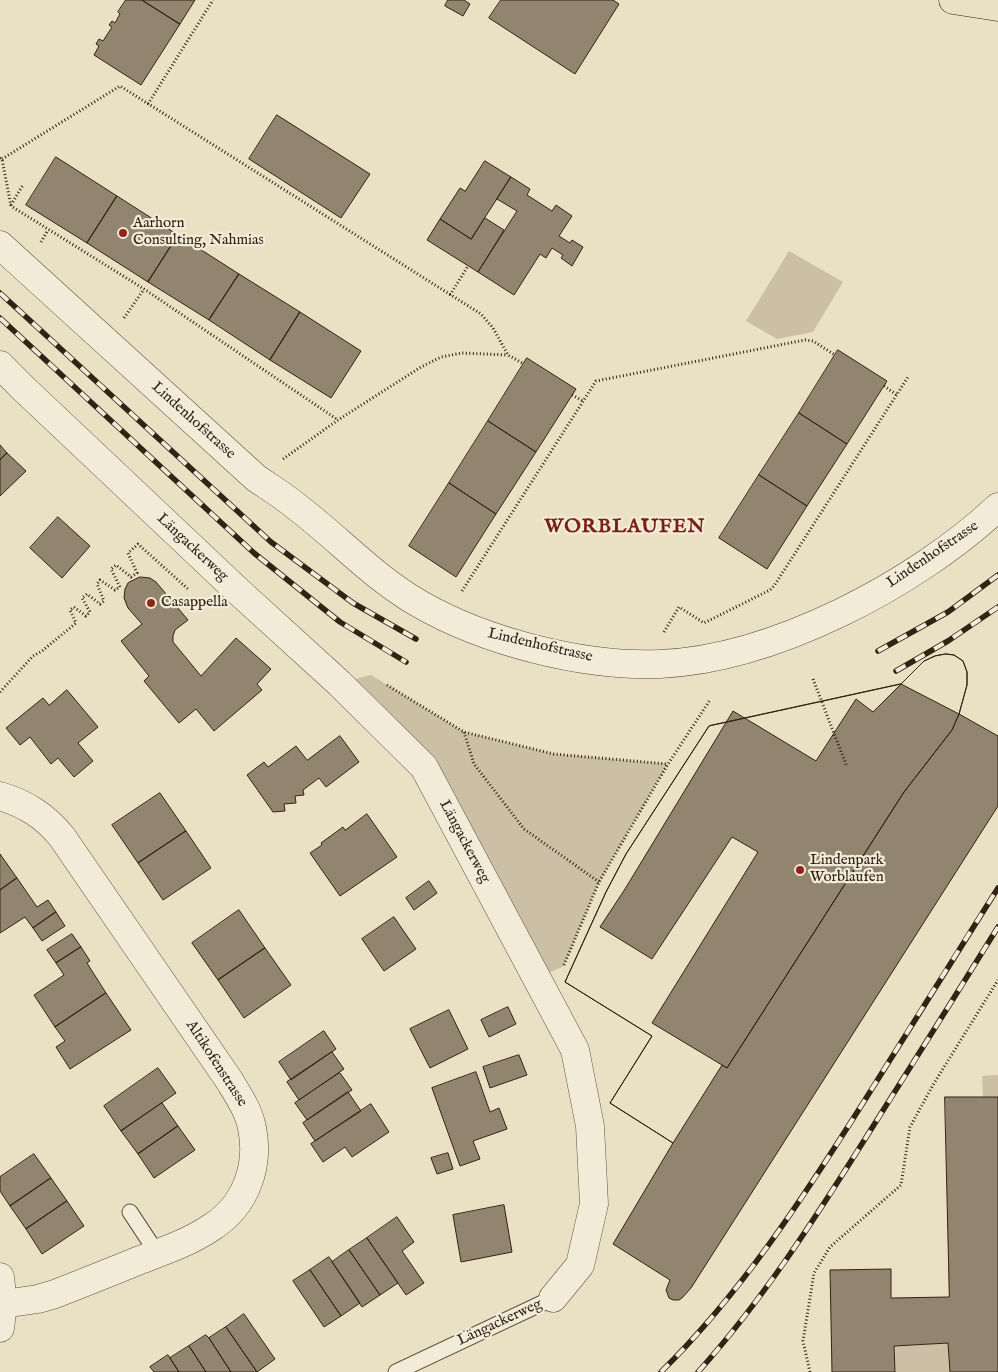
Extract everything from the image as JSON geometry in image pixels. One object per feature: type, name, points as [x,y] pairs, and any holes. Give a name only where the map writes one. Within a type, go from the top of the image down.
[{"type":"main road","points":[[953,0],[998,7]]},
{"type":"street","name":"Lindenhofstrasse","points":[[0,245],[256,478],[298,507],[374,574],[419,604],[477,631],[502,639],[565,655],[610,662],[661,664],[703,659],[745,648],[801,630],[885,588],[930,561],[966,536],[998,507]]},
{"type":"street","name":"Längackerweg","points":[[0,365],[238,591],[340,684],[424,767],[574,1050],[590,1126],[594,1204],[580,1266],[553,1298]]},
{"type":"street","name":"Altikofenstrasse","points":[[0,796],[29,807],[52,825],[62,837],[229,1080],[247,1112],[252,1127],[254,1159],[247,1186],[241,1198],[229,1214],[201,1234],[55,1294],[38,1299],[2,1316],[0,1277]]},
{"type":"lane","points":[[130,1212],[157,1253]]},
{"type":"lane","name":"Längackerweg","points":[[396,1372],[553,1298]]},
{"type":"path","points":[[148,104],[213,0]]},
{"type":"path","points":[[338,420],[144,289],[11,206],[1,159],[120,86],[480,314],[492,328],[508,354],[524,364]]},
{"type":"path","points":[[11,206],[23,185]]},
{"type":"path","points":[[450,295],[468,266]]},
{"type":"path","points":[[445,617],[596,381],[805,340],[813,341],[835,355]]},
{"type":"path","points":[[256,478],[338,420],[421,367],[441,357],[462,353],[508,354]]},
{"type":"path","points":[[661,664],[659,642],[679,607],[704,623],[770,590],[774,586],[908,377]]},
{"type":"path","points":[[884,386],[897,395]]},
{"type":"path","points":[[572,395],[582,401]]},
{"type":"path","points":[[0,692],[33,656],[76,623],[70,610],[74,607],[86,616],[90,612],[82,598],[87,594],[100,604],[104,601],[96,584],[100,580],[115,590],[120,587],[111,569],[116,565],[131,577],[136,573],[128,553],[138,544]]},
{"type":"path","points":[[340,684],[371,676],[464,732],[554,754],[668,764]]},
{"type":"path","points":[[813,679],[847,767]]},
{"type":"path","points":[[564,966],[600,882],[668,764],[710,700]]},
{"type":"path","points":[[464,732],[474,764],[524,829],[600,882]]},
{"type":"path","points":[[810,1372],[803,1341],[814,1273],[830,1247],[901,1186],[910,1127],[933,1085],[998,980]]},
{"type":"shaded area","points":[[789,251],[843,282],[813,332],[777,339],[746,321]]},
{"type":"shaded area","points":[[371,675],[464,732],[554,754],[668,764],[599,882],[564,966],[537,978],[424,767],[339,683]]},
{"type":"shaded area","points":[[998,1075],[998,1097],[983,1097],[982,1076]]},
{"type":"shaded area","points":[[948,1343],[950,1372],[895,1372],[894,1346]]},
{"type":"building","points":[[126,0],[142,0],[180,24],[141,85],[94,55],[99,46],[96,44],[99,39],[103,41],[112,27],[109,25],[112,21],[115,23],[120,14],[118,12]]},
{"type":"building","points":[[142,0],[195,0],[180,24]]},
{"type":"building","points":[[448,0],[464,0],[470,4],[463,16],[445,6]]},
{"type":"building","points":[[501,0],[613,0],[619,4],[575,74],[489,18]]},
{"type":"building","points":[[277,115],[370,174],[341,218],[249,159]]},
{"type":"building","points":[[56,157],[117,196],[87,243],[26,205]]},
{"type":"building","points":[[485,161],[511,177],[471,239],[440,219],[460,188],[465,191]]},
{"type":"building","points":[[511,177],[530,189],[527,195],[552,211],[556,205],[572,216],[559,236],[570,243],[572,240],[583,247],[572,266],[561,258],[563,255],[552,248],[546,258],[540,254],[514,295],[478,272],[517,211],[497,199]]},
{"type":"building","points":[[117,196],[178,235],[148,282],[87,243]]},
{"type":"building","points":[[485,218],[504,230],[478,272],[427,240],[440,219],[471,239]]},
{"type":"building","points":[[178,235],[239,274],[209,320],[148,282]]},
{"type":"building","points":[[239,274],[300,312],[270,360],[209,320]]},
{"type":"building","points":[[300,312],[361,351],[331,398],[270,360]]},
{"type":"building","points":[[838,350],[887,381],[847,444],[799,413]]},
{"type":"building","points":[[527,358],[576,389],[536,452],[488,421]]},
{"type":"building","points":[[799,413],[847,444],[807,506],[759,475]]},
{"type":"building","points":[[488,421],[536,452],[496,514],[449,483]]},
{"type":"building","points":[[0,445],[7,453],[0,460]]},
{"type":"building","points":[[7,453],[26,471],[0,496],[0,460]]},
{"type":"building","points":[[759,475],[807,506],[767,569],[719,538]]},
{"type":"building","points":[[449,483],[496,514],[456,577],[409,546]]},
{"type":"building","points":[[58,517],[90,546],[62,578],[30,548]]},
{"type":"building","points":[[140,577],[150,578],[156,582],[188,620],[175,630],[173,642],[201,676],[236,638],[271,669],[257,684],[262,690],[214,731],[196,709],[179,723],[144,681],[149,676],[121,641],[142,624],[128,608],[124,598],[128,583]]},
{"type":"building","name":"Lindenpark Worblaufen","points":[[946,654],[954,655],[963,661],[967,672],[967,685],[959,714],[952,730],[904,792],[727,1068],[652,1023],[758,852],[732,837],[652,959],[600,927],[733,711],[816,761],[856,699],[873,712],[924,661]]},
{"type":"building","name":"Lindenpark Worblaufen","points":[[946,654],[954,655],[963,661],[967,672],[967,685],[959,714],[952,730],[904,792],[727,1068],[722,1065],[673,1143],[610,1103],[652,1036],[565,982],[606,892],[626,854],[709,726],[901,684],[924,661]]},
{"type":"building","points":[[901,684],[998,736],[998,806],[691,1288],[679,1300],[673,1300],[669,1298],[666,1290],[670,1280],[613,1244],[673,1143],[610,1103],[652,1036],[565,982],[606,892],[626,854],[709,726]]},
{"type":"building","points":[[67,690],[98,727],[78,743],[93,761],[74,777],[58,758],[51,764],[30,737],[20,745],[6,728],[43,698],[49,705]]},
{"type":"building","points":[[340,736],[359,762],[326,787],[319,778],[303,790],[304,795],[295,796],[296,803],[284,804],[285,811],[273,812],[247,775],[264,762],[268,767],[296,746],[307,760]]},
{"type":"building","points":[[160,793],[186,831],[138,863],[112,825]]},
{"type":"building","points":[[367,814],[397,857],[340,896],[310,853],[343,827],[345,830]]},
{"type":"building","points":[[186,831],[211,868],[163,900],[138,863]]},
{"type":"building","points":[[0,854],[17,878],[0,890]]},
{"type":"building","points":[[17,878],[37,907],[48,900],[56,912],[33,928],[25,917],[0,933],[0,890]]},
{"type":"building","points":[[429,881],[437,893],[414,910],[406,898]]},
{"type":"building","points":[[239,910],[265,948],[218,980],[192,943]]},
{"type":"building","points":[[56,912],[65,926],[42,941],[33,928]]},
{"type":"building","points":[[394,917],[416,949],[384,971],[362,939]]},
{"type":"building","points":[[72,934],[81,947],[56,963],[47,950]]},
{"type":"building","points":[[81,947],[90,961],[87,963],[106,993],[55,1027],[34,995],[64,975],[56,963]]},
{"type":"building","points":[[265,948],[291,985],[244,1018],[218,980]]},
{"type":"building","points":[[106,993],[131,1030],[70,1069],[56,1047],[65,1041],[55,1027]]},
{"type":"building","points":[[508,1007],[516,1024],[489,1037],[481,1020]]},
{"type":"building","points":[[449,1010],[468,1049],[430,1068],[410,1029]]},
{"type":"building","points":[[324,1031],[336,1049],[291,1080],[279,1062]]},
{"type":"building","points":[[332,1052],[344,1069],[299,1100],[287,1082]]},
{"type":"building","points":[[519,1055],[527,1075],[490,1088],[483,1067]]},
{"type":"building","points":[[158,1068],[176,1093],[121,1131],[104,1106]]},
{"type":"building","points":[[476,1072],[490,1112],[499,1108],[507,1129],[473,1141],[480,1159],[460,1166],[432,1088]]},
{"type":"building","points":[[340,1073],[352,1090],[307,1120],[295,1103]]},
{"type":"building","points":[[348,1092],[361,1111],[315,1141],[303,1123]]},
{"type":"building","points":[[945,1097],[998,1097],[998,1372],[950,1372],[948,1343],[894,1346],[895,1372],[832,1372],[830,1270],[891,1269],[891,1298],[949,1297]]},
{"type":"building","points":[[162,1103],[178,1126],[138,1154],[121,1131]]},
{"type":"building","points":[[371,1104],[389,1132],[352,1157],[345,1147],[323,1162],[311,1144]]},
{"type":"building","points":[[178,1126],[195,1150],[154,1178],[138,1154]]},
{"type":"building","points":[[448,1153],[453,1169],[437,1174],[431,1158]]},
{"type":"building","points":[[34,1154],[51,1178],[10,1206],[0,1191],[0,1177]]},
{"type":"building","points":[[51,1178],[67,1201],[26,1229],[10,1206]]},
{"type":"building","points":[[67,1201],[84,1226],[42,1254],[26,1229]]},
{"type":"building","points":[[504,1205],[512,1252],[461,1262],[453,1215]]},
{"type":"building","points":[[397,1217],[414,1242],[402,1251],[424,1283],[406,1295],[367,1238]]},
{"type":"building","points":[[367,1238],[398,1283],[380,1295],[349,1250]]},
{"type":"building","points":[[349,1250],[380,1295],[362,1307],[332,1262]]},
{"type":"building","points":[[329,1257],[360,1303],[341,1316],[310,1270]]},
{"type":"building","points":[[310,1270],[341,1316],[324,1327],[293,1281]]},
{"type":"building","points":[[244,1314],[275,1359],[257,1372],[226,1327]]},
{"type":"building","points":[[226,1327],[257,1372],[231,1372],[209,1338]]},
{"type":"building","points":[[206,1335],[231,1372],[206,1372],[189,1346]]},
{"type":"building","points":[[189,1346],[206,1372],[179,1372],[170,1358]]},
{"type":"building","points":[[168,1355],[179,1372],[154,1372],[150,1367]]},
{"type":"railway","points":[[0,293],[271,542],[353,603],[416,639]]},
{"type":"railway","points":[[0,318],[254,553],[340,622],[406,662]]},
{"type":"railway","points":[[878,651],[948,612],[998,575]]},
{"type":"railway","points":[[896,671],[948,641],[998,607]]},
{"type":"railway","points":[[661,1372],[718,1310],[745,1277],[794,1209],[998,888]]},
{"type":"railway","points":[[698,1372],[744,1317],[807,1230],[998,927]]},
{"type":"place","name":"Aarhorn Consulting, Nahmias","points":[[123,233]]},
{"type":"place","name":"Casappella","points":[[151,603]]},
{"type":"place","name":"Lindenpark Worblaufen","points":[[800,870]]},
{"type":"district","name":"WORBLAUFEN","points":[[625,528]]}]
